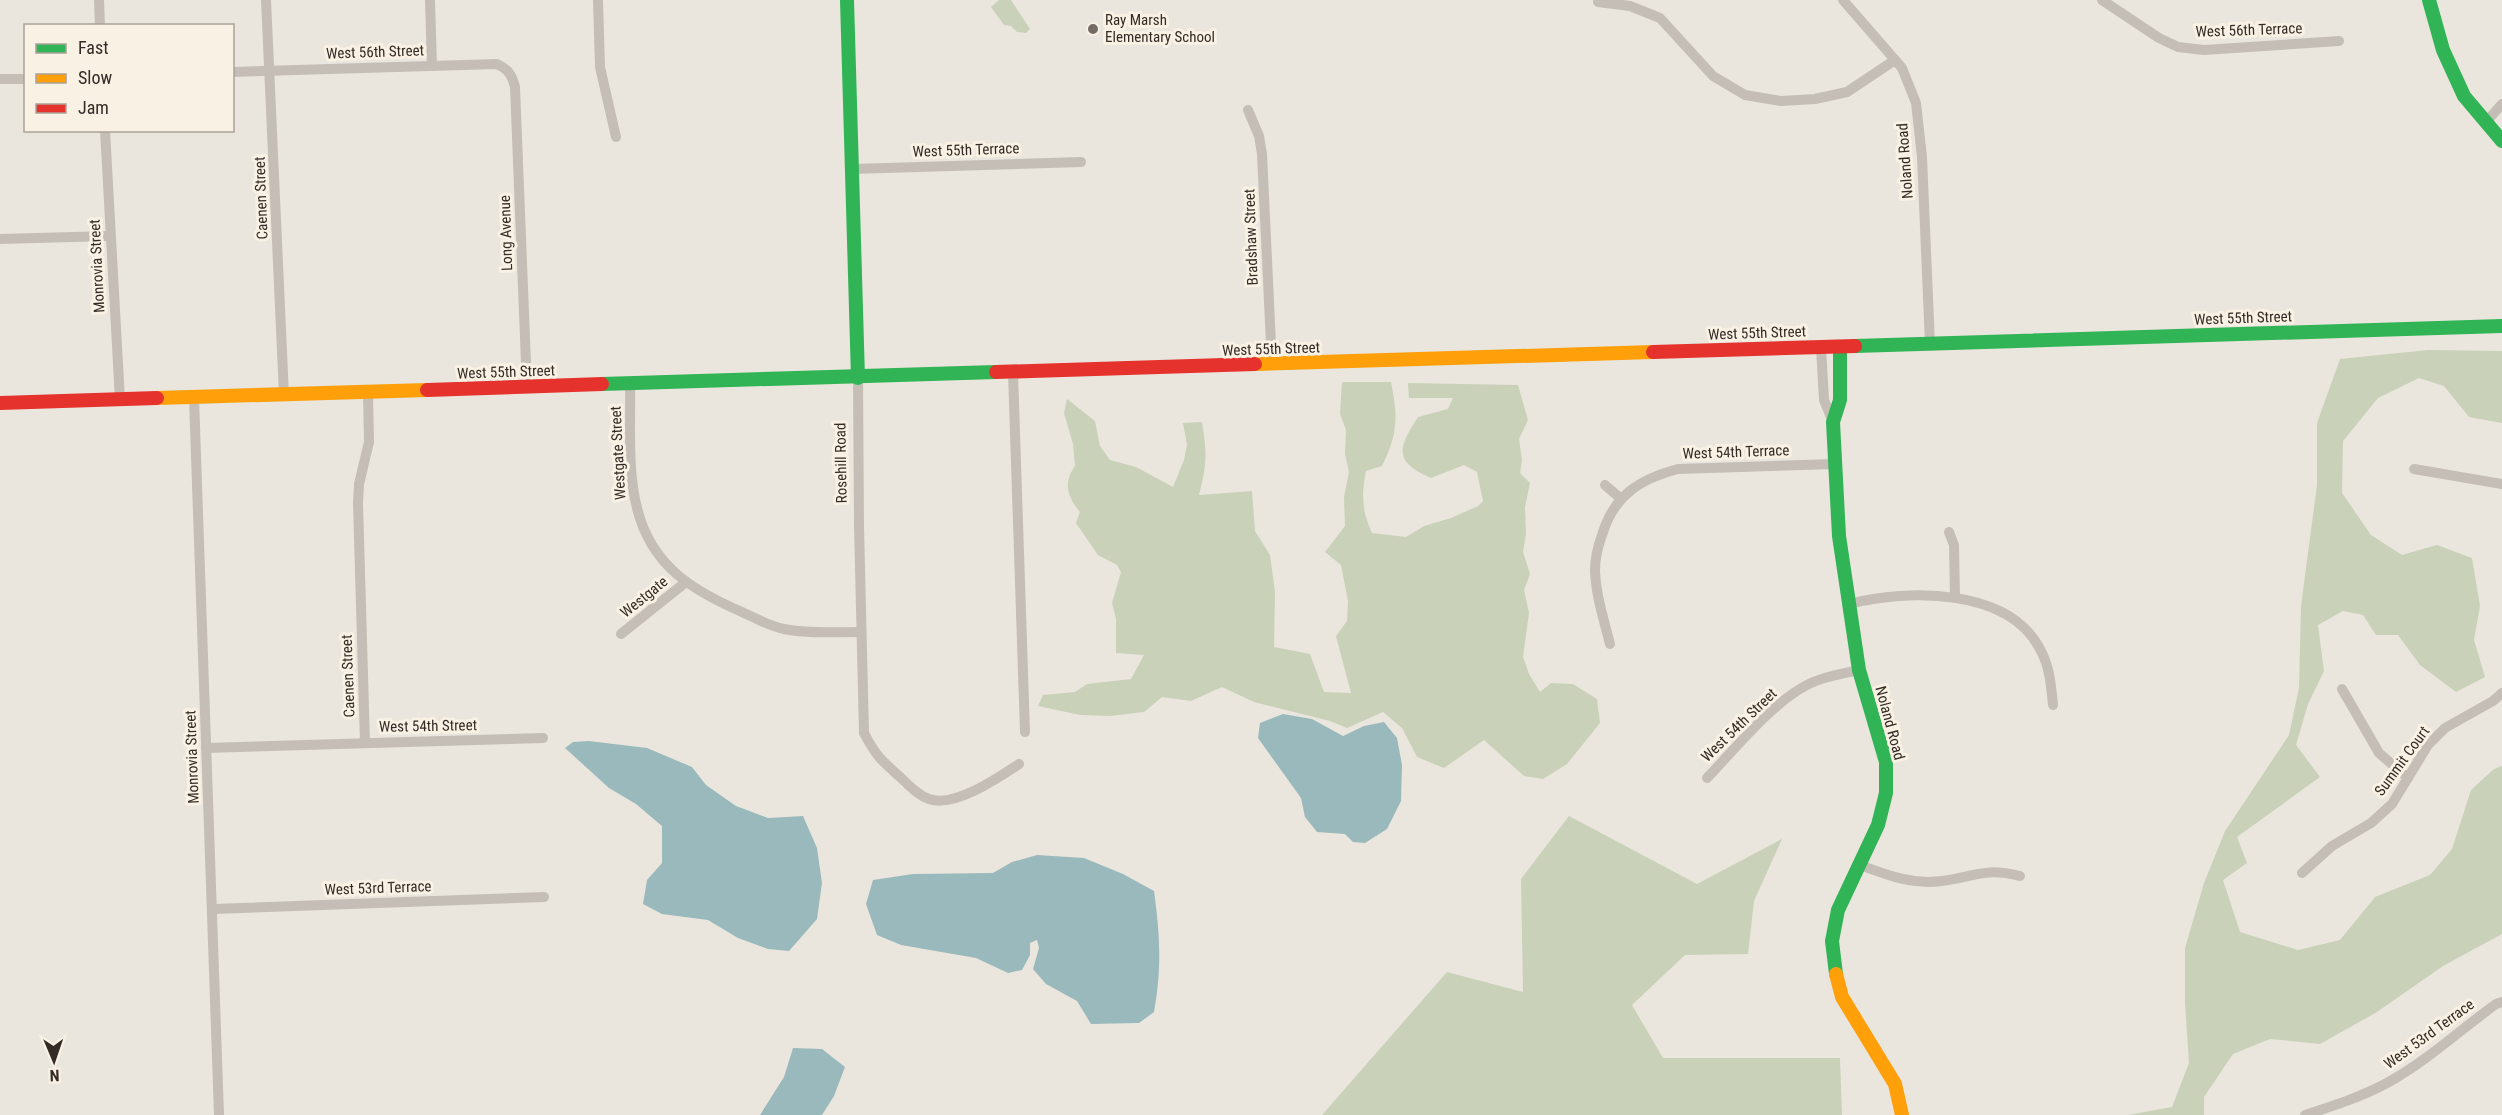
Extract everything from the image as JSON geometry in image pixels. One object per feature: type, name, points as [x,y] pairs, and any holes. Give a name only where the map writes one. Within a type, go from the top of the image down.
[{"type":"street","points":[[99,0],[100,24]]},
{"type":"street","name":"Caenen Street","points":[[266,0],[284,395]]},
{"type":"street","points":[[430,0],[432,66]]},
{"type":"street","points":[[598,0],[600,67],[616,137]]},
{"type":"street","name":"Rosehill Road","points":[[847,0],[858,378],[864,733],[875,754],[921,795],[932,800],[944,801],[966,794],[1019,764]]},
{"type":"street","name":"Noland Road","points":[[1843,0],[1902,69],[1916,103],[1922,157],[1930,344]]},
{"type":"street","name":"West 56th Terrace","points":[[2102,0],[2158,38],[2178,47],[2204,50],[2339,41]]},
{"type":"street","points":[[2429,0],[2443,50],[2464,96],[2502,141]]},
{"type":"street","points":[[1598,2],[1630,6],[1660,18],[1713,76],[1745,95],[1781,101],[1836,95],[1862,84],[1895,60]]},
{"type":"street","name":"West 56th Street","points":[[234,72],[497,64],[506,68],[513,77]]},
{"type":"street","name":"Long Avenue","points":[[513,77],[527,388]]},
{"type":"street","points":[[0,79],[24,79]]},
{"type":"street","points":[[2486,122],[2502,104]]},
{"type":"street","name":"Bradshaw Street","points":[[1248,110],[1259,136],[1262,154],[1272,365]]},
{"type":"street","name":"Monrovia Street","points":[[105,132],[120,400]]},
{"type":"street","name":"West 55th Terrace","points":[[853,169],[1081,162]]},
{"type":"street","points":[[0,239],[110,236]]},
{"type":"street","name":"West 55th Street","points":[[0,404],[2502,326]]},
{"type":"street","name":"Noland Road","points":[[1821,347],[1824,400],[1833,422]]},
{"type":"street","name":"Noland Road","points":[[1840,347],[1840,400],[1833,422],[1839,536],[1859,670],[1886,762],[1886,793],[1878,825],[1838,910],[1832,941],[1834,969],[1842,997],[1895,1084],[1902,1115]]},
{"type":"street","points":[[1013,373],[1025,732]]},
{"type":"street","name":"Westgate Street","points":[[630,385],[632,483],[637,508],[654,549],[673,572],[700,593],[772,626],[812,632],[861,632]]},
{"type":"street","name":"Caenen Street","points":[[365,743],[358,503],[359,484],[369,442],[368,393]]},
{"type":"street","name":"Monrovia Street","points":[[194,398],[219,1115]]},
{"type":"street","name":"West 54th Terrace","points":[[1610,644],[1595,570],[1604,528],[1612,510],[1620,498],[1631,489],[1661,473],[1678,469],[1834,464]]},
{"type":"street","points":[[2414,469],[2502,484]]},
{"type":"street","points":[[1605,485],[1620,498]]},
{"type":"street","points":[[1949,532],[1954,545],[1955,598]]},
{"type":"street","name":"Westgate","points":[[621,634],[686,582]]},
{"type":"street","points":[[1849,604],[1875,597],[1907,595],[1955,598],[1983,604],[2002,612],[2022,627],[2041,650],[2050,676],[2053,705]]},
{"type":"street","name":"West 54th Street","points":[[1707,778],[1782,701],[1806,685],[1831,676],[1859,670]]},
{"type":"street","points":[[2342,689],[2379,753],[2408,778]]},
{"type":"street","name":"Summit Court","points":[[2302,873],[2332,846],[2371,823],[2392,804],[2428,745],[2445,728],[2493,701],[2502,693]]},
{"type":"street","name":"West 54th Street","points":[[206,748],[543,738]]},
{"type":"street","points":[[1860,865],[1894,878],[1917,882],[1942,881],[1998,871],[2020,876]]},
{"type":"street","name":"West 53rd Terrace","points":[[213,909],[544,897]]},
{"type":"street","name":"West 53rd Terrace","points":[[2305,1115],[2353,1099],[2388,1083],[2433,1053],[2496,1004],[2502,1002]]},
{"type":"green space","points":[[999,0],[1011,0],[1030,29],[1026,33],[1017,32],[1011,26],[1004,25],[991,7]]},
{"type":"green space","points":[[2428,350],[2502,351],[2502,423],[2469,417],[2444,386],[2419,378],[2378,398],[2343,441],[2342,493],[2371,535],[2402,555],[2437,545],[2472,558],[2480,606],[2474,640],[2485,677],[2456,692],[2420,665],[2398,635],[2376,635],[2363,615],[2343,611],[2318,625],[2324,671],[2308,704],[2296,745],[2320,777],[2237,837],[2247,863],[2223,880],[2240,932],[2298,950],[2340,940],[2375,897],[2430,875],[2452,849],[2471,790],[2494,769],[2502,766],[2502,934],[2443,966],[2377,1012],[2320,1044],[2270,1039],[2233,1054],[2204,1097],[2204,1115],[2128,1115],[2172,1107],[2189,1063],[2185,1003],[2185,948],[2204,883],[2225,831],[2289,735],[2299,688],[2301,606],[2317,485],[2317,423],[2340,359]]},
{"type":"green space","points":[[1342,382],[1391,382],[1395,405],[1394,434],[1382,466],[1366,471],[1363,503],[1372,533],[1406,537],[1424,526],[1451,518],[1478,506],[1483,501],[1477,472],[1464,465],[1431,478],[1410,466],[1405,460],[1403,446],[1418,417],[1448,409],[1453,398],[1409,398],[1408,383],[1518,385],[1528,420],[1519,439],[1522,460],[1520,473],[1530,483],[1525,507],[1526,534],[1523,552],[1530,574],[1524,590],[1529,613],[1523,657],[1529,674],[1540,692],[1551,683],[1573,684],[1597,699],[1600,723],[1567,764],[1543,779],[1524,776],[1484,740],[1444,768],[1417,757],[1402,728],[1383,712],[1347,728],[1330,721],[1254,702],[1222,687],[1191,701],[1162,697],[1144,712],[1110,716],[1080,715],[1038,706],[1043,695],[1075,692],[1087,684],[1131,679],[1144,655],[1116,653],[1116,619],[1112,603],[1121,572],[1117,565],[1098,555],[1076,523],[1080,512],[1068,489],[1069,478],[1075,466],[1073,444],[1064,413],[1067,399],[1095,421],[1100,446],[1110,460],[1136,467],[1173,487],[1184,460],[1187,445],[1183,423],[1202,422],[1205,458],[1199,495],[1252,491],[1255,531],[1270,555],[1275,592],[1274,647],[1310,654],[1324,692],[1351,693],[1336,636],[1347,621],[1348,601],[1341,565],[1325,552],[1345,526],[1344,497],[1349,472],[1345,454],[1346,430],[1340,414]]},
{"type":"green space","points":[[1569,816],[1697,884],[1782,839],[1754,901],[1748,954],[1685,955],[1632,1005],[1663,1058],[1840,1058],[1842,1115],[1322,1115],[1447,972],[1523,992],[1521,879]]},
{"type":"water","points":[[1283,714],[1312,719],[1343,736],[1364,726],[1384,722],[1397,738],[1402,765],[1401,801],[1387,829],[1365,843],[1353,842],[1345,834],[1317,832],[1305,817],[1301,798],[1258,738],[1260,723]]},
{"type":"water","points":[[589,741],[647,748],[692,767],[706,785],[736,806],[768,818],[803,816],[817,848],[822,883],[817,919],[789,951],[768,949],[738,938],[708,920],[662,914],[643,904],[647,880],[662,863],[662,826],[636,804],[609,788],[565,748],[573,742]]},
{"type":"water","points":[[1037,855],[1084,858],[1123,874],[1154,891],[1159,951],[1157,996],[1154,1012],[1139,1023],[1091,1024],[1077,1001],[1046,984],[1033,969],[1039,948],[1037,940],[1030,943],[1030,955],[1022,970],[1008,973],[976,958],[901,945],[877,935],[866,904],[873,880],[913,874],[993,873],[1012,862]]},
{"type":"water","points":[[793,1048],[822,1049],[845,1067],[834,1096],[822,1115],[760,1115],[784,1077]]},
{"type":"traffic: fast","points":[[847,0],[858,378]]},
{"type":"traffic: fast","points":[[2429,0],[2443,50],[2464,96],[2502,141]]},
{"type":"traffic: fast","points":[[1855,346],[2502,326]]},
{"type":"traffic: fast","points":[[1836,974],[1832,941],[1838,910],[1878,825],[1886,793],[1886,762],[1859,670],[1839,536],[1833,422],[1840,400],[1840,347]]},
{"type":"traffic: fast","points":[[602,384],[996,372]]},
{"type":"traffic: slow","points":[[1255,364],[1653,352]]},
{"type":"traffic: slow","points":[[157,398],[427,390]]},
{"type":"traffic: slow","points":[[1836,974],[1842,997],[1895,1084],[1902,1115]]},
{"type":"traffic: jam","points":[[1653,352],[1855,346]]},
{"type":"traffic: jam","points":[[996,372],[1255,364]]},
{"type":"traffic: jam","points":[[427,390],[602,384]]},
{"type":"traffic: jam","points":[[0,403],[157,398]]},
{"type":"place","name":"Ray Marsh Elementary School","points":[[1093,29]]}]
